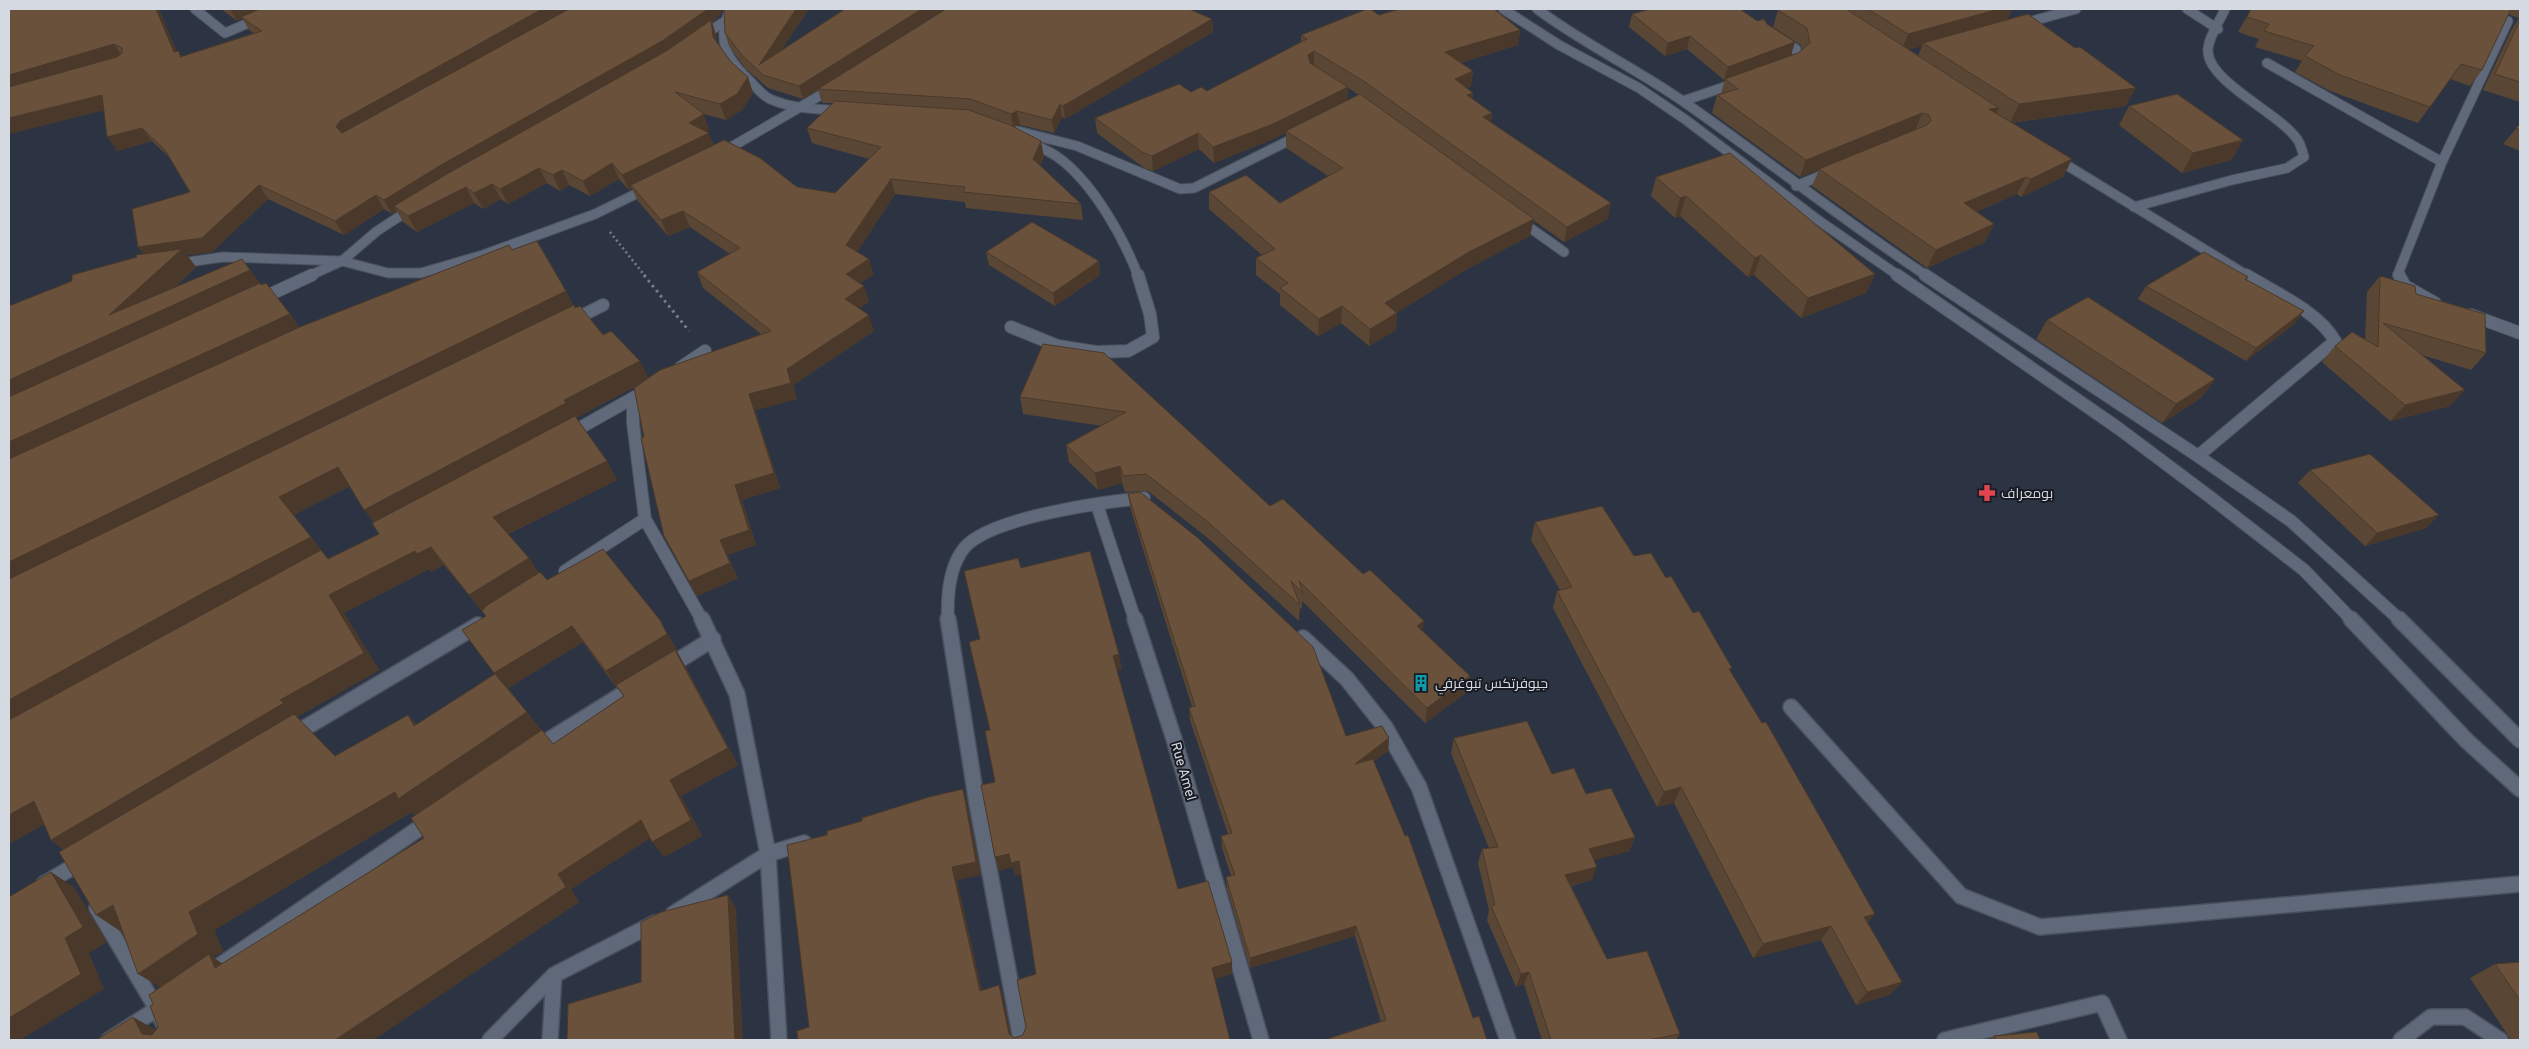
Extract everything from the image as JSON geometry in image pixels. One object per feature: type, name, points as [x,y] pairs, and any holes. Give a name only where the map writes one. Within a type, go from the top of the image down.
[{"type":"street","points":[[196,9],[225,33],[282,9]]},
{"type":"street","points":[[692,44],[722,23],[730,9]]},
{"type":"street","points":[[1503,9],[1559,45],[1639,88],[1686,120],[1818,220],[2118,428],[2218,503],[2304,570],[2467,741],[2520,789]]},
{"type":"street","points":[[1538,9],[1561,27],[1682,101],[1865,235],[2198,456],[2291,521],[2515,727],[2520,740]]},
{"type":"street","points":[[2010,27],[2076,9]]},
{"type":"street","points":[[2187,9],[2218,28]]},
{"type":"street","points":[[2134,207],[2232,180],[2287,168],[2304,157],[2298,140],[2279,121],[2221,76],[2212,65],[2208,50],[2224,9]]},
{"type":"street","points":[[2445,306],[2427,300],[2405,286],[2398,274],[2442,162],[2504,19],[2520,26]]},
{"type":"street","points":[[722,23],[723,48],[741,73],[768,98],[801,108],[849,111]]},
{"type":"street","points":[[1774,36],[1796,50],[1798,58],[1790,64],[1781,67]]},
{"type":"street","points":[[2267,63],[2442,162]]},
{"type":"street","points":[[1682,101],[1745,80]]},
{"type":"street","points":[[711,158],[801,108],[842,82]]},
{"type":"street","points":[[1011,327],[1058,346],[1096,352],[1128,351],[1153,337],[1152,315],[1139,278],[1109,216],[1061,158],[995,126],[1077,146],[1180,189],[1194,188],[1311,129]]},
{"type":"street","points":[[2042,149],[2308,313],[2328,328],[2335,340],[2198,456]]},
{"type":"street","points":[[1796,186],[1839,168]]},
{"type":"street","points":[[158,266],[223,257],[342,261],[388,273],[421,273],[483,255],[595,214],[657,184]]},
{"type":"street","points":[[243,307],[342,261],[376,231],[427,200]]},
{"type":"street","points":[[1509,212],[1564,252]]},
{"type":"street","points":[[433,282],[523,240]]},
{"type":"street","points":[[558,327],[603,305]]},
{"type":"street","points":[[2464,313],[2520,333]]},
{"type":"street","points":[[673,373],[705,351]]},
{"type":"street","points":[[555,442],[633,400],[657,384]]},
{"type":"street","points":[[633,400],[632,423],[645,519],[713,639],[737,694],[768,854],[779,1040]]},
{"type":"street","points":[[1021,1040],[974,788],[948,617],[957,561],[967,545],[992,530],[1034,518],[1144,497],[1158,508]]},
{"type":"street","name":"Rue Amel","points":[[1097,505],[1174,739],[1261,1040]]},
{"type":"street","points":[[550,581],[645,519]]},
{"type":"street","points":[[278,744],[492,617]]},
{"type":"street","points":[[1290,626],[1346,679],[1386,726],[1419,787],[1508,1040]]},
{"type":"street","points":[[522,758],[713,639]]},
{"type":"street","points":[[1791,707],[1961,896],[2040,927],[2520,884]]},
{"type":"street","points":[[955,794],[974,788]]},
{"type":"street","points":[[206,975],[441,814]]},
{"type":"street","points":[[490,1040],[554,975],[676,912],[768,854],[815,839]]},
{"type":"street","points":[[33,891],[99,851]]},
{"type":"street","points":[[73,867],[157,1009],[171,1040]]},
{"type":"street","points":[[550,1040],[554,975]]},
{"type":"street","points":[[109,1040],[182,992]]},
{"type":"street","points":[[1945,1040],[2102,1003],[2119,1040]]},
{"type":"street","points":[[2401,1040],[2431,1017],[2465,1017],[2500,1040]]},
{"type":"path","points":[[595,214],[705,351]]},
{"type":"building","points":[[9,9],[156,9],[174,52],[179,51],[180,57],[262,31],[241,17],[260,9],[542,9],[340,121],[336,127],[342,133],[569,9],[708,9],[662,41],[441,165],[384,200],[376,195],[335,221],[259,185],[202,238],[138,247],[132,209],[190,192],[165,150],[142,128],[107,137],[102,95],[9,118],[9,87],[117,57],[122,53],[122,48],[114,44],[9,75]]},
{"type":"building","points":[[726,9],[796,9],[759,65],[845,9],[922,9],[799,86],[763,75],[742,55],[725,33],[724,11]]},
{"type":"building","points":[[946,9],[1189,9],[1212,19],[1063,106],[1060,104],[1052,120],[1017,111],[1011,114],[971,99],[818,89]]},
{"type":"building","points":[[1367,9],[1379,15],[1400,9],[1494,9],[1520,30],[1445,52],[1473,71],[1455,79],[1473,93],[1467,95],[1492,113],[1483,117],[1611,203],[1567,227],[1365,82],[1314,51],[1308,55],[1310,63],[1348,87],[1273,124],[1213,147],[1198,133],[1152,156],[1142,152],[1095,118],[1179,84],[1191,92],[1201,87],[1207,91],[1307,39],[1301,35]]},
{"type":"building","points":[[1651,9],[1740,9],[1757,21],[1764,19],[1767,24],[1795,42],[1728,67],[1690,36],[1668,43],[1632,14]]},
{"type":"building","points":[[1846,9],[1999,108],[1989,109],[2072,159],[2031,179],[2026,177],[1964,203],[1994,224],[1936,250],[1819,169],[1927,125],[1931,121],[1929,115],[1922,113],[1806,160],[1717,95],[1738,89],[1725,79],[1798,53],[1810,43],[1807,28],[1778,10]]},
{"type":"building","points":[[1868,9],[1999,9],[1908,34]]},
{"type":"building","points":[[2251,9],[2511,9],[2482,70],[2461,64],[2430,107],[2340,75],[2305,56],[2314,46],[2264,31],[2269,24],[2247,17]]},
{"type":"building","points":[[2028,14],[2075,48],[2080,47],[2136,88],[2019,104],[1923,43]]},
{"type":"building","points":[[711,20],[713,37],[731,62],[748,77],[737,94],[720,104],[675,92],[704,114],[689,123],[709,133],[622,175],[612,163],[583,181],[562,170],[553,175],[539,168],[500,189],[492,184],[474,193],[466,187],[408,216],[394,206],[447,174],[668,50]]},
{"type":"building","points":[[2520,20],[2520,82],[2495,74]]},
{"type":"building","points":[[1360,94],[1534,219],[1469,252],[1385,303],[1397,313],[1370,329],[1342,306],[1319,319],[1280,288],[1288,283],[1256,258],[1275,249],[1209,192],[1246,175],[1280,203],[1343,168],[1286,131]]},
{"type":"building","points":[[2177,94],[2243,140],[2193,153],[2129,106]]},
{"type":"building","points":[[835,101],[969,110],[1010,125],[1041,141],[1033,159],[1081,204],[963,192],[965,187],[891,179],[846,245],[869,259],[846,274],[864,286],[845,299],[869,315],[787,369],[791,383],[749,394],[774,473],[735,485],[749,530],[720,540],[730,563],[689,581],[664,536],[641,438],[644,437],[634,388],[660,370],[771,331],[697,272],[740,248],[683,211],[661,220],[631,185],[724,140],[760,158],[797,187],[835,193],[881,147],[807,128]]},
{"type":"building","points":[[1730,153],[1875,274],[1808,298],[1761,255],[1755,258],[1686,196],[1680,198],[1656,177]]},
{"type":"building","points":[[1032,222],[1099,261],[1053,293],[986,252]]},
{"type":"building","points":[[537,241],[566,291],[9,562],[9,459],[300,327],[509,245],[512,250]]},
{"type":"building","points":[[182,249],[109,315],[242,259],[250,270],[9,380],[9,306],[72,281],[72,275],[137,257],[136,255]]},
{"type":"building","points":[[2204,252],[2248,277],[2245,279],[2304,311],[2256,348],[2146,286]]},
{"type":"building","points":[[2380,276],[2415,286],[2416,294],[2485,314],[2486,353],[2383,323],[2465,390],[2405,405],[2335,346],[2352,332],[2378,347]]},
{"type":"building","points":[[260,283],[261,285],[266,283],[290,314],[9,442],[9,397]]},
{"type":"building","points":[[2088,297],[2215,379],[2176,404],[2047,320]]},
{"type":"building","points":[[574,305],[575,308],[580,306],[603,335],[611,331],[640,361],[564,400],[566,403],[364,510],[338,467],[279,497],[311,537],[203,593],[9,700],[9,579]]},
{"type":"building","points":[[1043,344],[1104,353],[1270,506],[1283,499],[1363,574],[1370,570],[1424,621],[1417,626],[1470,676],[1427,708],[1299,581],[1303,593],[1291,581],[1300,605],[1208,522],[1146,474],[1123,476],[1120,466],[1095,473],[1066,445],[1126,412],[1020,397]]},
{"type":"building","points":[[575,416],[607,461],[493,517],[529,558],[469,595],[431,547],[417,554],[415,551],[329,595],[364,653],[280,700],[284,703],[51,840],[34,801],[9,815],[9,720],[321,550],[328,559],[379,534],[372,523]]},
{"type":"building","points":[[2370,454],[2439,515],[2377,533],[2310,470]]},
{"type":"building","points":[[1140,492],[1198,538],[1313,647],[1346,736],[1382,726],[1389,738],[1355,764],[1373,759],[1405,836],[1408,835],[1473,1018],[1479,1016],[1487,1040],[1324,1040],[1386,1020],[1356,926],[1250,958],[1226,877],[1235,875],[1221,836],[1232,833],[1189,708],[1195,706],[1128,494]]},
{"type":"building","points":[[1602,506],[1634,556],[1651,553],[1666,578],[1671,576],[1693,613],[1699,611],[1732,668],[1729,669],[1762,723],[1766,722],[1875,914],[1864,917],[1902,982],[1867,992],[1831,926],[1763,944],[1681,787],[1664,792],[1557,591],[1572,587],[1535,522]]},
{"type":"building","points":[[603,549],[660,620],[667,634],[606,671],[572,626],[494,673],[462,630],[486,616],[482,611],[486,606],[540,572],[547,580]]},
{"type":"building","points":[[1090,551],[1119,654],[1113,656],[1178,889],[1208,881],[1232,962],[1212,968],[1230,1040],[798,1040],[797,1031],[809,1027],[787,845],[827,835],[827,831],[862,821],[862,818],[929,797],[963,789],[976,862],[952,867],[980,991],[999,985],[1009,1034],[1014,1038],[1023,1035],[1026,1027],[1017,980],[1036,974],[1019,861],[1011,863],[1009,854],[995,857],[981,785],[995,782],[985,731],[990,730],[969,642],[980,639],[964,571],[1018,558],[1021,568]]},
{"type":"building","points":[[675,650],[728,748],[670,780],[691,820],[652,842],[641,820],[558,874],[566,887],[335,1040],[96,1040],[133,1017],[142,1034],[152,1035],[158,1027],[150,1006],[153,1004],[149,995],[209,954],[215,968],[424,838],[411,818],[542,730],[553,744],[624,696],[616,685]]},
{"type":"building","points":[[495,674],[527,712],[398,799],[395,792],[189,912],[198,934],[138,974],[113,905],[96,915],[59,852],[294,714],[335,756],[408,715],[414,726]]},
{"type":"building","points":[[1527,721],[1552,774],[1574,768],[1586,794],[1611,788],[1635,837],[1589,849],[1597,867],[1565,875],[1607,959],[1647,951],[1680,1034],[1648,1040],[1551,1040],[1529,972],[1521,974],[1491,906],[1495,905],[1482,849],[1498,847],[1454,738]]},
{"type":"building","points":[[51,872],[83,927],[65,938],[81,974],[9,1018],[9,897]]},
{"type":"building","points":[[728,895],[735,1040],[567,1040],[568,1004],[641,982],[641,922],[661,912]]},
{"type":"building","points":[[2520,962],[2520,1000],[2495,964]]},
{"type":"building","points":[[2037,1032],[2040,1040],[1996,1040],[1994,1036]]},
{"type":"place","name":"بومعراف","points":[[1987,493]]},
{"type":"place","name":"جيوفرتكس تبوغرفي","points":[[1421,683]]}]
